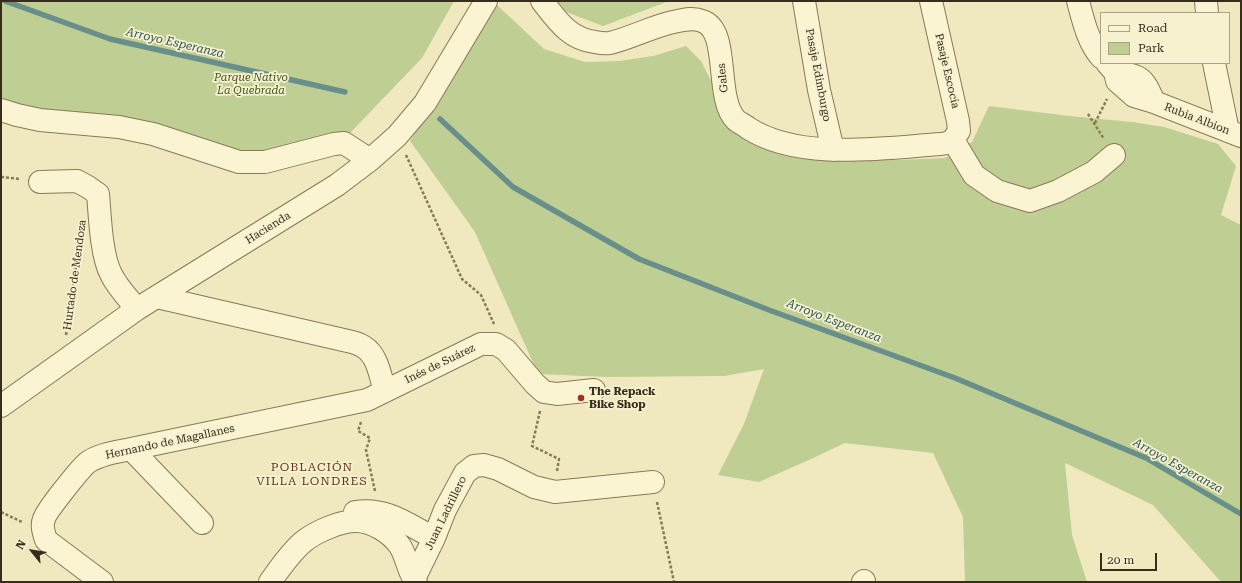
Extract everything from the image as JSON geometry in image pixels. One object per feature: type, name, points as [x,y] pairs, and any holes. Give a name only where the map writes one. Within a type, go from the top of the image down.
[{"type":"street","name":"Hacienda","points":[[1,406],[137,309],[337,185],[370,160],[397,136],[425,103],[486,1]]},
{"type":"street","name":"Gales","points":[[542,1],[558,22],[576,38],[608,44],[668,24],[692,18],[704,21],[714,30],[720,50],[725,101],[736,119],[758,134],[790,146],[833,150],[874,149],[941,144],[954,140]]},
{"type":"street","name":"Pasaje Edimburgo","points":[[804,1],[819,90],[833,150]]},
{"type":"street","name":"Pasaje Escocia","points":[[932,1],[958,122],[959,131],[954,140]]},
{"type":"street","points":[[1078,1],[1086,30],[1100,56]]},
{"type":"street","points":[[1206,1],[1207,12]]},
{"type":"street","points":[[1214,64],[1235,133]]},
{"type":"street","name":"Rubia Albion","points":[[1110,68],[1133,75],[1145,82],[1154,102],[1235,133]]},
{"type":"street","points":[[1,110],[40,120],[118,127],[153,134],[239,162],[265,162],[334,144],[344,143],[370,160]]},
{"type":"street","points":[[954,140],[974,175],[997,191],[1030,201],[1058,192],[1094,172],[1114,155]]},
{"type":"street","name":"Hurtado de Mendoza","points":[[40,182],[77,181],[88,186],[98,194],[106,261],[118,286],[137,309]]},
{"type":"street","points":[[157,297],[352,342],[365,347],[373,356],[380,370],[376,395]]},
{"type":"street","name":"Inés de Suárez","points":[[376,395],[481,344],[496,344]]},
{"type":"street","points":[[496,344],[506,350],[535,384],[544,392],[557,394],[594,390]]},
{"type":"street","name":"Hernando de Magallanes","points":[[102,582],[46,540],[43,532],[44,519],[52,506],[87,464],[105,455],[376,395]]},
{"type":"street","points":[[131,449],[202,523]]},
{"type":"street","name":"Juan Ladrillero","points":[[415,580],[445,510],[465,473],[474,466],[484,465],[498,469],[534,487],[555,492],[652,482]]},
{"type":"street","points":[[328,516],[365,510],[380,512],[396,518],[434,538]]},
{"type":"street","points":[[270,582],[286,560],[302,543],[314,534],[342,524],[356,521],[374,525],[388,533],[400,546],[415,580]]},
{"type":"path","points":[[1095,123],[1110,68]]},
{"type":"path","points":[[1088,114],[1114,155]]},
{"type":"path","points":[[397,136],[462,279],[481,295],[495,325],[496,344]]},
{"type":"path","name":"Hurtado de Mendoza","points":[[62,363],[81,232]]},
{"type":"path","points":[[544,392],[532,446],[559,459],[555,492]]},
{"type":"path","points":[[376,395],[358,431],[370,438],[366,450],[380,512]]},
{"type":"path","points":[[652,482],[674,582]]},
{"type":"green space","name":"Parque Nativo La Quebrada","points":[[1,1],[454,1],[422,58],[350,133],[302,163],[236,170],[135,122],[21,109],[1,97]]},
{"type":"green space","points":[[553,1],[669,1],[603,26],[561,10]]},
{"type":"green space","points":[[497,5],[544,49],[585,62],[620,61],[653,56],[686,46],[701,61],[726,111],[785,153],[899,160],[945,158],[972,142],[989,106],[1164,127],[1218,144],[1236,166],[1221,215],[1241,225],[1241,582],[1221,582],[1153,505],[1065,463],[1072,535],[1087,582],[965,582],[963,517],[933,453],[845,443],[759,482],[718,475],[744,424],[764,369],[724,376],[608,377],[538,374],[475,232],[410,141]]},
{"type":"waterway","name":"Arroyo Esperanza","points":[[5,1],[110,39],[345,92]]},
{"type":"waterway","name":"Arroyo Esperanza","points":[[440,119],[513,187],[639,259],[769,310],[955,378],[1146,458],[1241,514]]},
{"type":"place","name":"The Repack Bike Shop","points":[[581,398]]},
{"type":"district","name":"POBLACIÓN VILLA LONDRES","points":[[312,474]]}]
